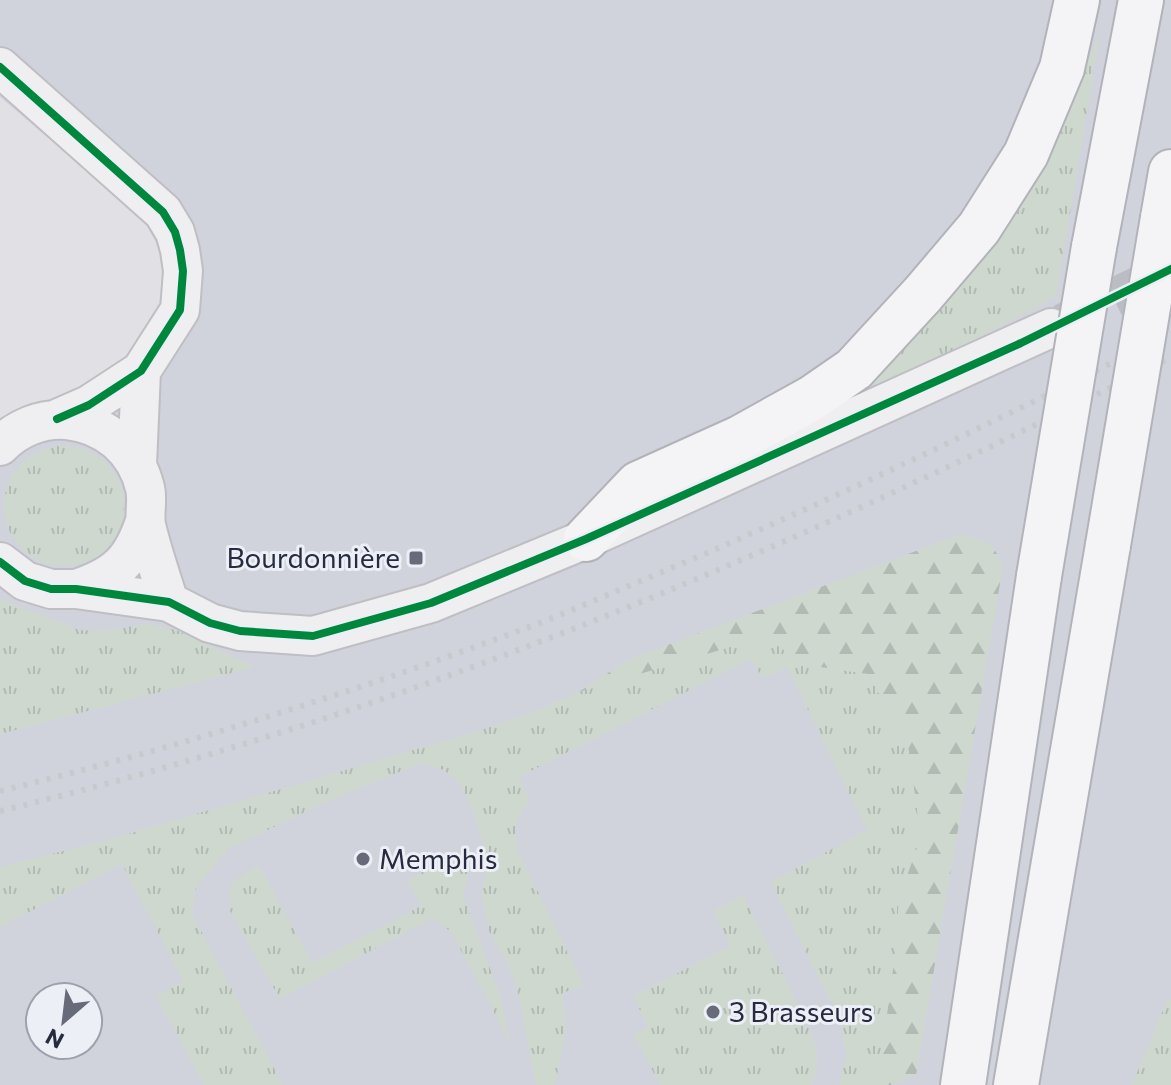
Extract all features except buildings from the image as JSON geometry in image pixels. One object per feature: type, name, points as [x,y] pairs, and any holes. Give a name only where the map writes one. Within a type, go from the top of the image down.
[{"type":"highway","points":[[586,539],[638,484],[740,438],[812,398],[854,369],[913,305],[979,228],[1026,154],[1062,68],[1077,0]]},
{"type":"highway","points":[[963,1085],[1039,576],[1094,247],[1141,0]]},
{"type":"highway","points":[[1016,1085],[1171,172]]},
{"type":"street","points":[[0,67],[163,212],[175,232],[183,271],[180,310],[141,371],[89,405],[20,430],[0,446]]},
{"type":"street","points":[[2,566],[25,581],[51,589],[76,589],[169,602],[210,623],[240,631],[313,636],[431,603],[586,539],[1051,328]]},
{"type":"street","points":[[137,465],[141,371]]},
{"type":"street","points":[[57,419],[102,429],[121,444],[137,465],[146,491],[145,521],[137,547],[122,565],[99,581],[76,589]]},
{"type":"street","points":[[145,521],[169,602]]},
{"type":"shaded area","points":[[0,0],[1171,0],[1171,1085],[0,1085],[0,423],[122,370],[158,315],[167,292],[165,272],[157,244],[134,211],[0,97]]},
{"type":"green space","points":[[1100,33],[1056,297],[881,386],[870,378],[1055,139]]},
{"type":"green space","points":[[64,446],[87,450],[107,463],[120,483],[124,506],[120,529],[107,549],[87,562],[64,566],[41,562],[21,549],[8,529],[4,506],[8,483],[21,463],[41,450]]},
{"type":"green space","points":[[961,534],[988,543],[1003,566],[916,1075],[891,1085],[874,1085],[882,1053],[899,898],[921,837],[908,745],[868,674],[807,665],[764,637],[579,692],[628,660]]},
{"type":"green space","points":[[0,599],[79,630],[99,631],[147,624],[176,630],[255,667],[0,734]]},
{"type":"green space","points":[[764,636],[807,665],[868,674],[908,745],[921,837],[899,898],[882,1053],[874,1085],[840,1085],[846,1054],[841,1022],[771,882],[867,830],[787,667],[763,679],[751,659],[519,777],[530,801],[516,824],[518,851],[584,986],[562,993],[566,1027],[555,1085],[536,1085],[519,996],[508,964],[489,931],[482,896],[488,858],[474,814],[461,785],[444,770],[421,763],[322,804],[228,849],[196,887],[192,914],[283,1085],[204,1085],[156,996],[183,981],[122,864],[0,927],[0,867],[111,839],[478,731],[534,712],[579,692]]},
{"type":"green space","points":[[469,847],[469,869],[463,895],[500,996],[510,1043],[452,933],[436,920],[429,920],[280,999],[230,911],[229,892],[233,881],[259,865],[312,963],[421,906],[407,880]]},
{"type":"green space","name":"3 Brasseurs","points":[[743,895],[805,1018],[817,1050],[816,1074],[811,1085],[660,1085],[634,1035],[648,1027],[633,996],[730,946],[714,911]]},
{"type":"green space","points":[[1171,999],[1171,1085],[1132,1085],[1166,1003]]},
{"type":"tunnel","points":[[1062,323],[1171,269]]},
{"type":"railway","points":[[0,791],[135,756],[269,716],[532,626],[851,489],[1171,333]]},
{"type":"railway","points":[[0,811],[153,771],[303,725],[599,619],[887,495],[1171,357]]},
{"type":"cycle path","points":[[0,67],[163,212],[175,232],[180,250],[183,271],[180,310],[141,371],[89,405],[57,419]]},
{"type":"cycle path","points":[[0,562],[25,581],[51,589],[76,589],[169,602],[210,623],[240,631],[313,636],[431,603],[586,539],[1021,343],[1171,269]]},
{"type":"place","name":"Bourdonnière","points":[[416,558]]},
{"type":"place","name":"Memphis","points":[[363,859]]},
{"type":"place","name":"3 Brasseurs","points":[[713,1012]]}]
